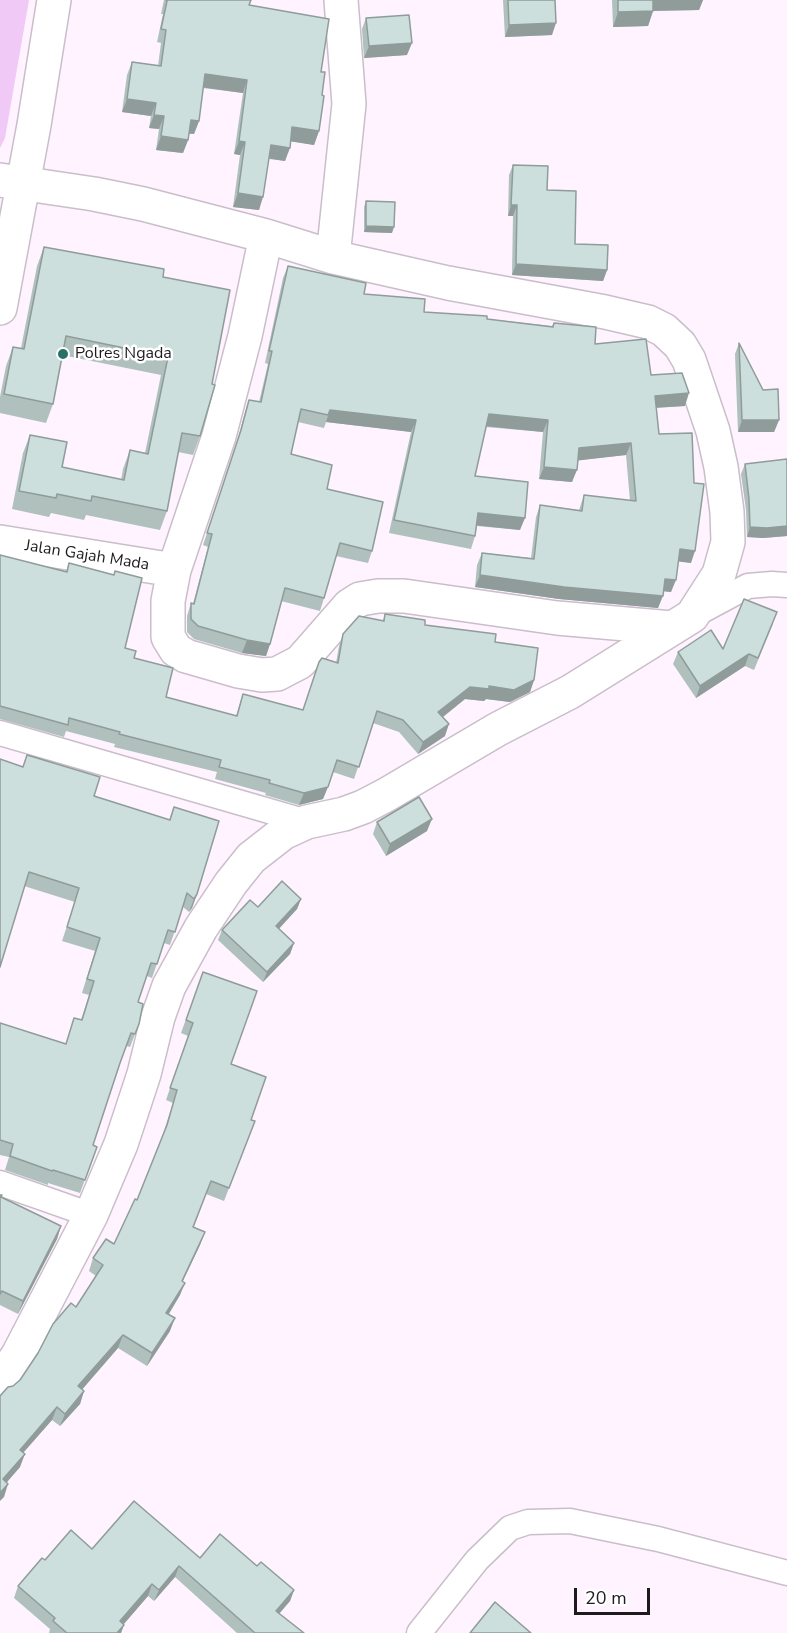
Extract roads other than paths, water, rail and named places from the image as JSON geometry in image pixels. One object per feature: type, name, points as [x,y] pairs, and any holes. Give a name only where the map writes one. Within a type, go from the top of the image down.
[{"type":"street","points":[[0,308],[11,182],[34,125],[54,0]]},
{"type":"street","points":[[333,256],[349,104],[341,0]]},
{"type":"street","points":[[11,182],[94,194],[143,204],[333,256],[448,283],[573,305],[648,322],[664,330],[680,345],[689,360],[713,431],[727,512],[728,542],[719,574],[682,622]]},
{"type":"street","points":[[266,236],[245,336],[219,436],[174,570],[168,601],[167,626],[171,644],[186,656],[238,671],[262,675],[277,674],[300,662],[349,606],[360,599],[378,596],[404,596],[556,618],[682,622]]},
{"type":"street","name":"Jalan Gajah Mada","points":[[0,542],[174,570]]},
{"type":"street","points":[[0,1382],[18,1355],[92,1215],[144,1074],[158,1017],[169,986],[186,952],[231,883],[251,858],[283,834],[308,822],[344,814],[386,795],[498,729],[570,692],[682,622],[748,586],[787,585]]},
{"type":"street","points":[[0,733],[308,822]]},
{"type":"street","points":[[0,1182],[92,1215]]},
{"type":"street","points":[[419,1633],[477,1560],[510,1528],[528,1522],[570,1521],[669,1541],[787,1573]]},
{"type":"place","name":"Polres Ngada","points":[[63,354]]}]
